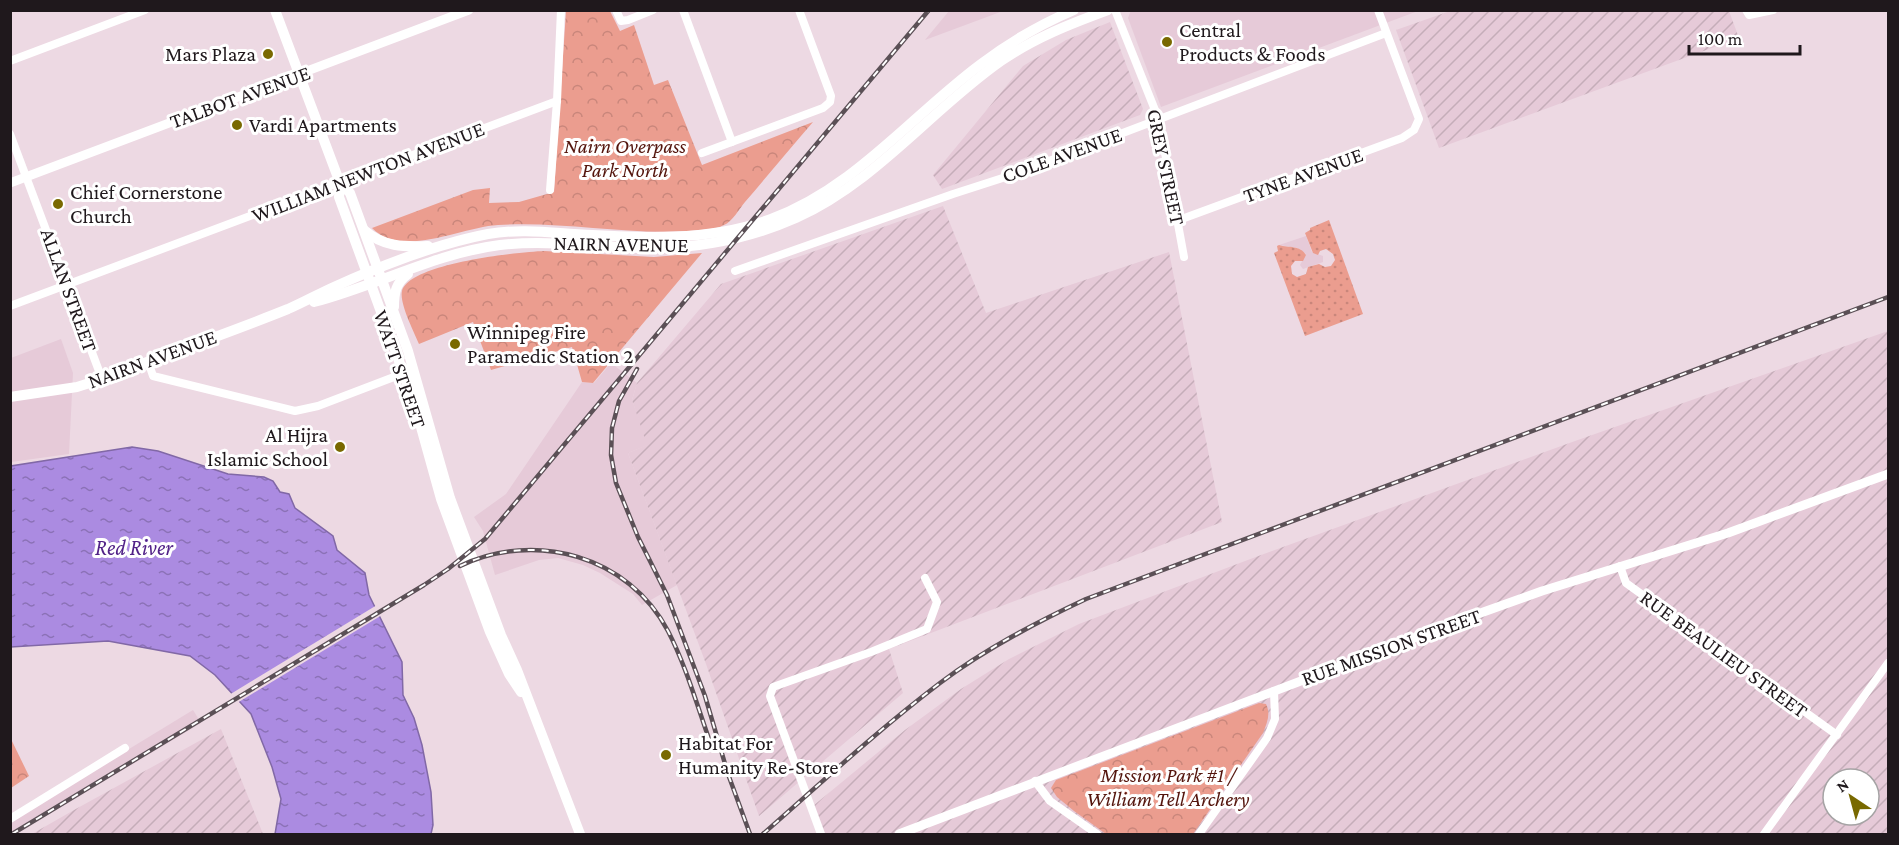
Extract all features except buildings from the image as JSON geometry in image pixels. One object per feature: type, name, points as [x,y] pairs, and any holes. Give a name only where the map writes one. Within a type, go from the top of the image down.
[{"type":"main road","name":"WATT STREET","points":[[275,10],[340,183],[350,193],[394,313],[409,371],[414,402],[441,500],[466,553],[530,706],[580,834]]},
{"type":"main road","name":"NAIRN AVENUE","points":[[872,163],[980,64],[1024,35],[1074,10]]},
{"type":"main road","name":"NAIRN AVENUE","points":[[290,308],[339,295],[445,258],[500,245],[692,237],[748,226],[777,216],[815,198],[872,163],[1000,62],[1053,32],[1108,10]]},
{"type":"main road","name":"WATT STREET","points":[[340,183],[339,197],[370,284],[409,371]]},
{"type":"main road","points":[[363,228],[380,242],[391,245],[402,247],[440,245]]},
{"type":"main road","name":"NAIRN AVENUE","points":[[10,397],[50,392],[102,379],[290,308],[366,273],[440,245],[494,233],[518,231],[605,241]]},
{"type":"main road","points":[[394,313],[394,294],[399,281],[417,267]]},
{"type":"street","points":[[10,61],[145,10]]},
{"type":"street","name":"TALBOT AVENUE","points":[[10,183],[469,10]]},
{"type":"street","points":[[550,190],[561,10]]},
{"type":"street","points":[[616,10],[621,21],[653,10]]},
{"type":"street","points":[[683,10],[732,141]]},
{"type":"street","points":[[702,153],[823,108],[830,102],[831,96],[799,10]]},
{"type":"street","name":"GREY STREET","points":[[1116,10],[1159,120],[1179,220],[1184,258]]},
{"type":"street","points":[[1378,10],[1386,33]]},
{"type":"street","points":[[1746,10],[1749,15],[1773,10]]},
{"type":"street","name":"COLE AVENUE","points":[[735,272],[1015,174],[1386,33]]},
{"type":"street","name":"TYNE AVENUE","points":[[1179,220],[1402,138],[1414,130],[1419,119],[1386,33]]},
{"type":"street","name":"WILLIAM NEWTON AVENUE","points":[[10,306],[557,101]]},
{"type":"street","name":"ALLAN STREET","points":[[10,134],[102,379]]},
{"type":"street","points":[[148,361],[153,376],[295,411],[318,406],[409,371]]},
{"type":"street","name":"RUE MISSION STREET","points":[[899,834],[1461,620],[1620,566],[1728,533],[1888,474]]},
{"type":"street","name":"RUE BEAULIEU STREET","points":[[1620,566],[1626,583],[1837,735]]},
{"type":"street","points":[[821,834],[770,696],[773,687],[872,652],[927,629],[937,602],[925,578]]},
{"type":"street","points":[[1764,834],[1888,663]]},
{"type":"street","points":[[1199,834],[1267,738],[1275,718],[1274,691]]},
{"type":"street","points":[[10,819],[125,748]]},
{"type":"street","points":[[1035,781],[1050,801],[1097,834]]},
{"type":"shaded area","points":[[949,10],[1003,11],[925,40]]},
{"type":"shaded area","points":[[1131,10],[1418,11],[1161,107],[1128,18]]},
{"type":"shaded area","points":[[1450,11],[1729,11],[1739,38],[1439,148],[1396,30]]},
{"type":"shaded area","points":[[1110,22],[1143,109],[1140,115],[942,189],[933,175],[1023,66],[1066,40]]},
{"type":"shaded area","points":[[943,206],[986,313],[1169,252],[1222,522],[889,649],[903,693],[759,816],[628,453],[647,445],[632,400],[637,383],[721,284]]},
{"type":"shaded area","points":[[1306,236],[1312,252],[1323,256],[1323,262],[1303,269],[1300,265],[1306,254],[1297,248],[1279,245]]},
{"type":"shaded area","points":[[1888,331],[1888,834],[823,834],[813,806],[905,730],[961,689],[1009,659],[1079,624],[1253,558]]},
{"type":"shaded area","points":[[61,339],[73,373],[69,454],[11,462],[11,358]]},
{"type":"shaded area","points":[[611,363],[637,383],[632,400],[648,445],[628,453],[677,585],[642,605],[633,594],[600,573],[583,565],[558,558],[539,560],[495,575],[483,531],[474,517],[506,494],[582,382],[594,383]]},
{"type":"shaded area","points":[[193,710],[201,723],[16,834],[11,834],[11,821]]},
{"type":"shaded area","points":[[221,729],[263,834],[32,834],[74,810]]},
{"type":"green space","name":"Nairn Overpass Park North","points":[[566,11],[610,11],[620,31],[634,25],[654,85],[668,80],[702,165],[813,122],[733,218],[716,228],[664,232],[522,224],[483,227],[432,239],[399,241],[385,237],[372,228],[473,190],[490,188],[489,203],[519,202],[554,192]]},
{"type":"green space","points":[[1329,220],[1363,314],[1305,336],[1274,253],[1278,251],[1277,246],[1279,245],[1297,248],[1304,252],[1306,255],[1303,261],[1295,261],[1291,266],[1292,274],[1297,277],[1306,274],[1308,267],[1319,264],[1325,267],[1331,266],[1335,260],[1333,254],[1326,249],[1320,251],[1318,255],[1313,253],[1305,233],[1310,228]]},
{"type":"green space","points":[[544,251],[654,257],[702,253],[593,383],[582,382],[572,347],[491,370],[473,322],[419,344],[403,303],[402,291],[409,281],[424,273],[466,261]]},
{"type":"green space","name":"Mission Park #1 / William Tell Archery","points":[[1259,703],[1266,704],[1268,711],[1263,733],[1193,834],[1106,834],[1057,797],[1051,788],[1056,780]]},
{"type":"green space","points":[[10,737],[29,776],[11,788],[10,788]]},
{"type":"water","name":"Red River","points":[[132,447],[158,451],[228,474],[264,477],[273,481],[280,492],[289,494],[295,508],[333,536],[337,550],[365,573],[369,595],[402,662],[403,695],[414,718],[422,745],[431,792],[433,825],[431,834],[275,834],[281,799],[272,767],[251,714],[215,675],[190,656],[108,641],[11,647],[11,466]]},
{"type":"pier","points":[[377,605],[382,615],[237,703],[229,695]]},
{"type":"railway","points":[[12,834],[424,585],[485,539],[929,10]]},
{"type":"railway","points":[[763,834],[872,738],[940,683],[975,659],[1048,617],[1086,599],[1888,297]]},
{"type":"railway","points":[[637,369],[619,401],[612,428],[611,455],[616,483],[638,537],[667,595],[705,696],[728,774],[750,834]]},
{"type":"railway","points":[[460,566],[489,555],[519,550],[548,551],[578,557],[605,568],[630,584],[651,605],[668,631],[686,672],[710,742]]},
{"type":"place","name":"Central Products & Foods","points":[[1167,42]]},
{"type":"place","name":"Mars Plaza","points":[[268,54]]},
{"type":"place","name":"Vardi Apartments","points":[[237,125]]},
{"type":"place","name":"Chief Cornerstone Church","points":[[58,204]]},
{"type":"place","name":"Winnipeg Fire Paramedic Station 2","points":[[455,344]]},
{"type":"place","name":"Al Hijra Islamic School","points":[[340,447]]},
{"type":"place","name":"Habitat For Humanity Re-Store","points":[[666,755]]}]
